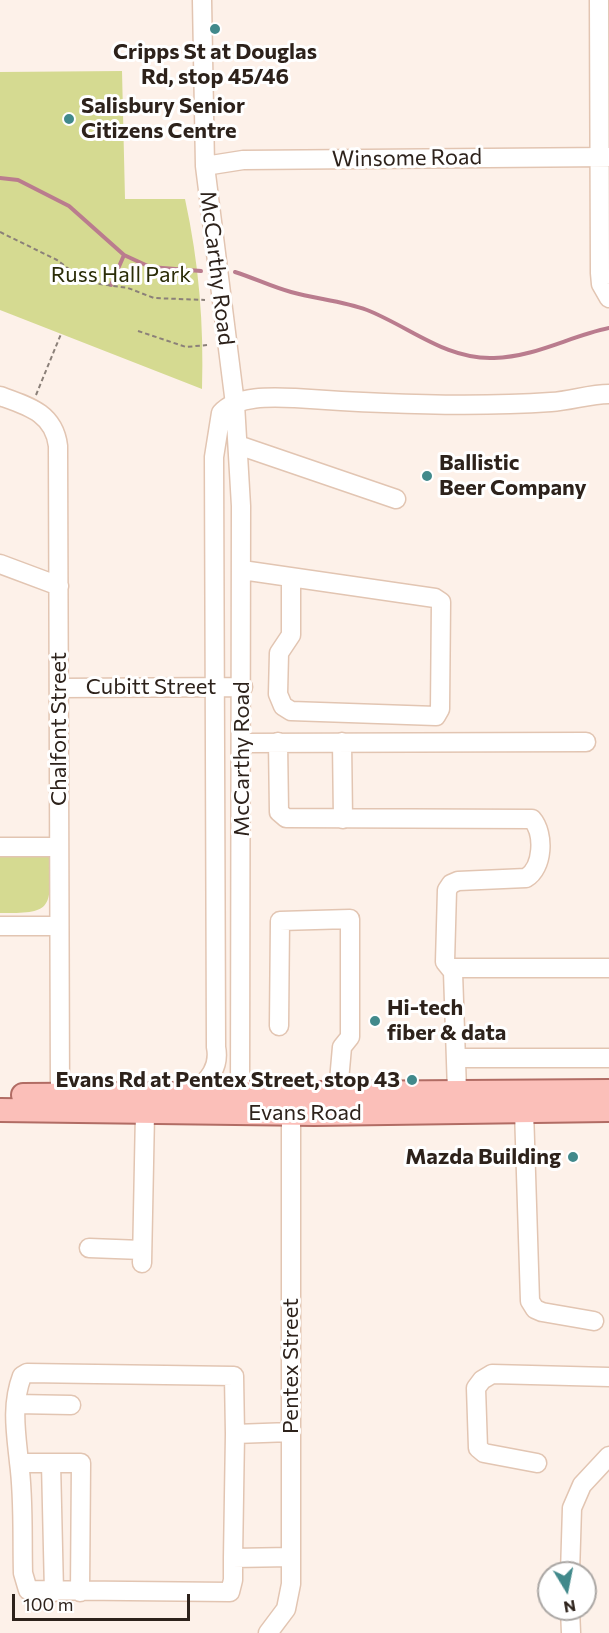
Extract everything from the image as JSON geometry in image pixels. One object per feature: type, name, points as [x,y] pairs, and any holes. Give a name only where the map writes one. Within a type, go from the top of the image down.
[{"type":"main road","name":"Evans Road","points":[[291,1103],[338,1092],[609,1091]]},
{"type":"main road","name":"Evans Road","points":[[0,1095],[194,1092],[240,1102]]},
{"type":"main road","name":"Evans Road","points":[[0,1110],[144,1113],[240,1102],[524,1110],[609,1110]]},
{"type":"street","name":"McCarthy Road","points":[[202,0],[205,166],[238,444],[243,687],[240,1102]]},
{"type":"street","points":[[599,0],[605,156],[600,273],[607,295]]},
{"type":"street","name":"Winsome Road","points":[[205,166],[243,160],[605,156]]},
{"type":"street","points":[[235,404],[256,399],[281,398],[402,403],[551,402],[591,394],[609,394]]},
{"type":"street","name":"Chalfont Street","points":[[0,396],[32,408],[50,420],[57,437],[60,1095]]},
{"type":"street","name":"McCarthy Road","points":[[194,1092],[207,1081],[219,1060],[216,1047],[214,457],[221,413],[235,404]]},
{"type":"street","points":[[238,444],[396,499]]},
{"type":"street","points":[[0,564],[59,586]]},
{"type":"street","points":[[242,570],[435,598],[441,602],[441,708],[435,716],[291,711],[283,706],[278,694],[279,653],[291,635],[291,578]]},
{"type":"street","name":"Cubitt Street","points":[[59,688],[243,687]]},
{"type":"street","points":[[278,742],[279,812],[282,816],[343,819],[532,819],[537,825],[538,867],[533,873],[526,878],[458,881],[451,884],[447,890],[445,962],[453,972],[457,1091]]},
{"type":"street","points":[[342,742],[343,819]]},
{"type":"street","points":[[243,743],[586,742]]},
{"type":"street","points":[[0,847],[59,847]]},
{"type":"street","points":[[279,1026],[280,921],[283,919],[350,919],[350,1037],[342,1047],[338,1092]]},
{"type":"street","points":[[0,926],[59,926]]},
{"type":"street","points":[[453,972],[455,968],[462,966],[609,968]]},
{"type":"street","points":[[456,1058],[609,1058]]},
{"type":"street","name":"Pentex Street","points":[[268,1633],[286,1609],[290,1598],[291,1103]]},
{"type":"street","points":[[524,1110],[530,1301],[535,1310],[594,1321]]},
{"type":"street","points":[[89,1248],[142,1256],[144,1113]]},
{"type":"street","points":[[27,1373],[234,1376],[233,1580],[230,1592],[80,1593],[28,1590],[25,1585],[20,1463],[14,1436],[16,1404],[22,1376],[27,1373]]},
{"type":"street","points":[[537,1464],[484,1453],[478,1448],[476,1388],[482,1380],[492,1374],[609,1377]]},
{"type":"street","points":[[16,1404],[71,1405]]},
{"type":"street","points":[[235,1434],[291,1432]]},
{"type":"street","points":[[570,1561],[572,1508],[582,1485],[609,1456]]},
{"type":"street","points":[[20,1463],[81,1463],[80,1593]]},
{"type":"street","points":[[51,1463],[54,1592]]},
{"type":"street","points":[[233,1558],[291,1557]]},
{"type":"path","points":[[0,231],[57,260],[86,282],[128,288],[154,298],[205,300]]},
{"type":"path","points":[[6,240],[9,236]]},
{"type":"path","points":[[138,331],[186,347],[207,345]]},
{"type":"path","points":[[32,408],[61,334]]},
{"type":"green space","name":"Russ Hall Park","points":[[122,71],[125,199],[185,199],[200,294],[202,389],[0,310],[0,72]]},
{"type":"green space","points":[[0,853],[47,853],[50,856],[49,897],[40,909],[31,912],[0,913]]},
{"type":"waterway","points":[[0,178],[18,180],[69,206],[124,255],[150,267],[201,271]]},
{"type":"waterway","points":[[111,285],[124,255]]},
{"type":"waterway","points":[[235,272],[277,288],[367,310],[444,348],[477,357],[494,358],[524,354],[609,328]]},
{"type":"place","name":"Cripps St at Douglas Rd, stop 45/46","points":[[215,29]]},
{"type":"place","name":"Salisbury Senior Citizens Centre","points":[[69,119]]},
{"type":"place","name":"Ballistic Beer Company","points":[[427,476]]},
{"type":"place","name":"Hi-tech fiber & data","points":[[375,1021]]},
{"type":"place","name":"Evans Rd at Pentex Street, stop 43","points":[[412,1080]]},
{"type":"place","name":"Mazda Building","points":[[573,1157]]}]
